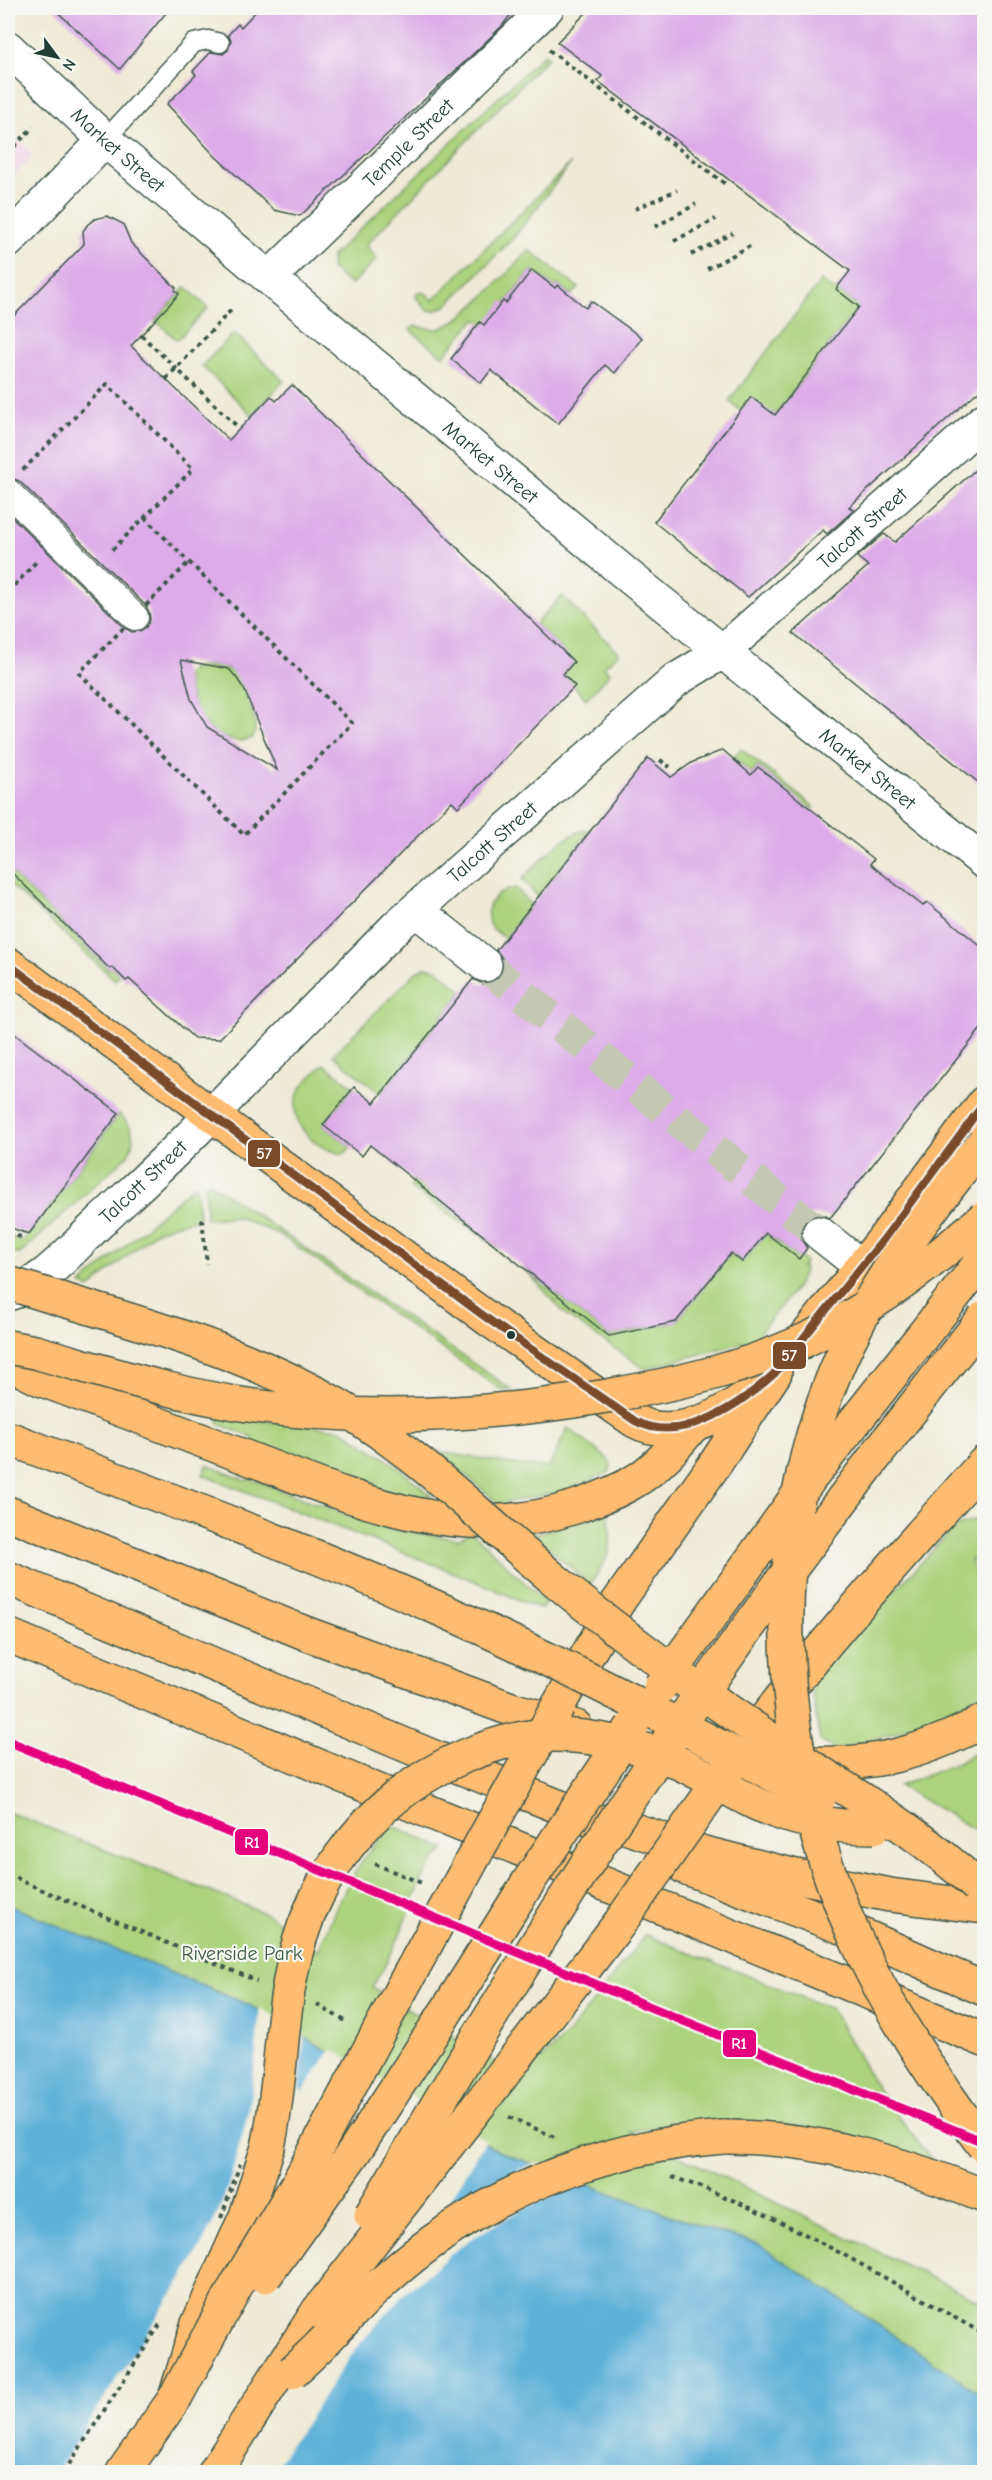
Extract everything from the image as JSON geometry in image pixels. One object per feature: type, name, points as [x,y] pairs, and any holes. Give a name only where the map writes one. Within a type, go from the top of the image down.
[{"type":"main road","points":[[8,964],[488,1319],[635,1422],[658,1429],[695,1423],[738,1402],[775,1373]]},
{"type":"main road","points":[[175,2398],[236,2286],[298,2183],[472,1860],[618,1602],[715,1464],[775,1373],[862,1267],[984,1103]]},
{"type":"main road","points":[[984,1142],[906,1242],[883,1276],[837,1367],[811,1439],[799,1490],[790,1550],[787,1602],[789,1680],[797,1741],[817,1832],[840,1901],[863,1953],[890,2004],[926,2064],[984,2146]]},
{"type":"main road","points":[[8,1347],[35,1352],[207,1398],[285,1410],[354,1415],[424,1416],[535,1407],[674,1383],[724,1371],[776,1353],[821,1333],[868,1306],[936,1258],[984,1218]]},
{"type":"main road","points":[[123,2472],[348,2162],[527,1884],[673,1667],[754,1553],[868,1402],[984,1258]]},
{"type":"main road","points":[[12,1289],[237,1357],[290,1380],[340,1406],[409,1454],[555,1581],[630,1640],[766,1737],[897,1820],[942,1855],[982,1895]]},
{"type":"main road","points":[[215,2472],[318,2311],[390,2182],[478,2037],[662,1749],[747,1628],[889,1438],[984,1318]]},
{"type":"main road","points":[[8,1363],[40,1379],[324,1488],[389,1508],[442,1520],[492,1523],[555,1513],[624,1488],[654,1469],[695,1423]]},
{"type":"main road","points":[[8,1438],[344,1568],[441,1610],[581,1676],[874,1827],[982,1895]]},
{"type":"main road","points":[[318,2311],[619,1924],[750,1739],[792,1684],[984,1463]]},
{"type":"main road","points":[[8,1513],[305,1633],[511,1709],[622,1737],[773,1760],[853,1763],[887,1759],[907,1753],[946,1739],[984,1721]]},
{"type":"main road","points":[[8,1578],[429,1755],[593,1820],[622,1826],[704,1853],[890,1895],[982,1895]]},
{"type":"main road","points":[[8,1635],[351,1780],[984,2040]]},
{"type":"main road","points":[[175,2398],[197,2326],[246,2216],[264,2164],[277,2098],[292,1975],[309,1914],[318,1893],[345,1849],[372,1816],[390,1800],[425,1776],[477,1751],[528,1737],[579,1736],[632,1746],[667,1757],[755,1803],[783,1814],[826,1824],[874,1827]]},
{"type":"main road","points":[[593,1820],[640,1850],[860,1934],[984,1989]]},
{"type":"main road","points":[[271,2387],[302,2363],[383,2282],[413,2256],[466,2219],[537,2181],[608,2155],[647,2146],[723,2137],[768,2138],[845,2149],[918,2171],[984,2196]]},
{"type":"street","name":"Temple Street","points":[[269,278],[547,8]]},
{"type":"street","name":"Market Street","points":[[8,48],[105,140],[269,278],[632,579],[984,862]]},
{"type":"street","points":[[8,241],[105,140]]},
{"type":"street","name":"Talcott Street","points":[[12,1289],[52,1266],[176,1152],[372,951],[416,910],[676,680],[722,652],[984,420]]},
{"type":"street","points":[[11,493],[135,617]]},
{"type":"street","points":[[416,910],[484,964]]},
{"type":"street","points":[[819,1233],[862,1267]]},
{"type":"lane","points":[[105,140],[194,43],[207,40],[220,43]]},
{"type":"path","points":[[546,47],[728,186]]},
{"type":"path","points":[[8,153],[33,127]]},
{"type":"path","points":[[635,208],[677,190]]},
{"type":"path","points":[[655,227],[696,204]]},
{"type":"path","points":[[674,241],[716,219]]},
{"type":"path","points":[[692,255],[734,233]]},
{"type":"path","points":[[707,268],[750,246]]},
{"type":"path","points":[[166,379],[233,308]]},
{"type":"path","points":[[141,335],[239,428]]},
{"type":"path","points":[[11,493],[107,384],[193,469],[90,573]]},
{"type":"path","points":[[144,517],[352,723],[244,836],[79,674],[189,562]]},
{"type":"path","points":[[8,592],[57,541]]},
{"type":"path","points":[[660,760],[670,767]]},
{"type":"path","points":[[202,1219],[207,1264]]},
{"type":"path","points":[[8,1233],[21,1237],[23,1232]]},
{"type":"path","points":[[217,2227],[221,2218]]},
{"type":"path","points":[[64,2472],[164,2319]]},
{"type":"shaded area","points":[[8,130],[33,155],[8,181]]},
{"type":"green space","points":[[544,54],[548,57],[366,245],[377,259],[351,285],[331,269],[332,256]]},
{"type":"green space","points":[[571,163],[514,237],[446,306],[434,311],[427,310],[416,297],[418,292],[425,293],[433,300]]},
{"type":"green space","points":[[529,250],[579,288],[571,295],[558,285],[555,288],[532,270],[506,303],[484,325],[476,319],[443,356],[410,330],[415,326],[438,329],[452,323],[487,293]]},
{"type":"green space","points":[[821,281],[834,291],[836,289],[859,307],[763,430],[729,401]]},
{"type":"green space","points":[[186,287],[208,308],[177,340],[155,320]]},
{"type":"green space","points":[[234,333],[284,381],[252,415],[202,366]]},
{"type":"green space","points":[[562,596],[619,653],[604,667],[610,673],[586,699],[563,674],[574,662],[535,624]]},
{"type":"green space","points":[[203,666],[228,669],[237,676],[253,713],[255,731],[253,738],[239,741],[227,739],[215,733],[205,724],[192,699],[187,673],[191,669]]},
{"type":"green space","points":[[741,749],[814,807],[807,816],[777,792],[782,786],[758,767],[752,773],[733,758]]},
{"type":"green space","points":[[591,830],[538,897],[522,879],[562,841],[581,831]]},
{"type":"green space","points":[[8,869],[109,969],[112,967],[120,975],[115,980],[8,883]]},
{"type":"green space","points":[[516,888],[531,905],[505,939],[490,926],[489,906],[502,892]]},
{"type":"green space","points":[[425,967],[436,969],[463,991],[381,1094],[333,1055],[416,972]]},
{"type":"green space","points":[[324,1064],[354,1087],[323,1125],[351,1147],[344,1154],[313,1141],[299,1124],[296,1114],[296,1103],[301,1088]]},
{"type":"green space","points":[[119,1114],[132,1133],[131,1149],[128,1155],[20,1254],[8,1252],[8,1236],[24,1241],[27,1233],[29,1234]]},
{"type":"green space","points":[[413,1179],[502,1250],[411,1188]]},
{"type":"green space","points":[[210,1183],[512,1390],[500,1389],[280,1235],[238,1217],[206,1219],[205,1184]]},
{"type":"green space","points":[[194,1185],[197,1189],[199,1219],[155,1232],[90,1288],[81,1285]]},
{"type":"green space","points":[[766,1233],[798,1258],[800,1256],[805,1262],[802,1267],[804,1269],[802,1277],[797,1285],[756,1339],[645,1369],[567,1316],[525,1269],[609,1336],[676,1322],[731,1253],[742,1262]]},
{"type":"green space","points":[[221,1417],[341,1429],[394,1464],[432,1496],[413,1496],[391,1492],[317,1469],[252,1443],[253,1438],[219,1424],[218,1419]]},
{"type":"green space","points":[[568,1428],[608,1459],[611,1466],[610,1472],[564,1491],[499,1504],[439,1452],[532,1467],[549,1466]]},
{"type":"green space","points":[[207,1465],[247,1481],[249,1478],[363,1521],[396,1530],[458,1539],[472,1532],[546,1603],[541,1609],[438,1566],[203,1475]]},
{"type":"green space","points":[[608,1513],[611,1536],[609,1551],[590,1585],[533,1534],[586,1521]]},
{"type":"green space","points":[[975,1520],[984,1521],[984,1554],[970,1560],[984,1594],[984,1693],[915,1726],[837,1750],[820,1741],[811,1682],[954,1527]]},
{"type":"green space","points":[[984,1748],[984,1835],[899,1786],[958,1763]]},
{"type":"green space","name":"Riverside Park","points":[[8,1812],[267,1914],[318,1951],[357,1868],[393,1826],[445,1849],[425,1875],[397,1941],[372,1987],[523,2079],[529,2070],[568,2034],[645,1935],[832,2009],[876,2087],[936,2166],[835,2131],[745,2122],[687,2122],[630,2132],[984,2303],[984,2396],[758,2244],[713,2231],[500,2152],[249,2005],[8,1905]]},
{"type":"water","points":[[8,1905],[249,2005],[500,2152],[713,2231],[758,2244],[984,2396],[984,2472],[8,2472]]},
{"type":"pier","points":[[260,2008],[305,2034],[299,2083],[303,2092],[331,2049],[486,2140],[451,2197],[452,2202],[455,2203],[482,2187],[536,2162],[588,2181],[525,2208],[491,2227],[462,2245],[403,2295],[357,2347],[272,2472],[56,2472],[191,2265],[219,2211],[244,2129],[252,2089]]},
{"type":"building","points":[[53,8],[170,8],[120,69]]},
{"type":"building","points":[[259,8],[516,8],[502,26],[471,56],[300,216],[274,210],[215,156],[167,104],[196,75],[193,71],[211,52],[223,54],[228,50],[231,40],[228,35],[238,24],[241,27]]},
{"type":"building","points":[[591,8],[984,8],[984,386],[849,507],[854,510],[827,534],[823,530],[748,597],[654,522],[751,397],[775,415],[859,307],[836,289],[850,271],[598,81],[602,76],[557,42]]},
{"type":"building","points":[[107,216],[123,224],[131,243],[176,288],[179,294],[131,346],[229,440],[271,396],[276,401],[292,385],[574,662],[563,674],[575,686],[458,807],[452,801],[219,1039],[194,1038],[129,979],[126,981],[112,967],[110,969],[8,869],[8,513],[125,628],[132,632],[140,631],[150,620],[146,606],[19,481],[8,477],[8,322],[84,244],[83,231],[95,219]],"holes":[[[181,660],[229,669],[244,689],[277,770],[207,727],[191,699]]]},
{"type":"building","points":[[532,270],[555,288],[558,285],[586,308],[591,301],[642,338],[615,373],[605,365],[558,424],[491,370],[481,383],[451,359],[480,322],[484,325],[503,301],[506,303]]},
{"type":"building","points":[[984,462],[984,787],[793,633],[868,566],[857,557],[884,534],[895,542]]},
{"type":"building","points":[[723,750],[751,775],[758,767],[874,859],[870,864],[923,906],[927,902],[984,949],[984,1025],[830,1218],[813,1215],[804,1222],[801,1239],[807,1248],[799,1259],[766,1233],[742,1262],[731,1253],[676,1322],[609,1336],[370,1145],[362,1156],[323,1125],[354,1087],[374,1103],[473,979],[483,984],[499,977],[503,968],[503,959],[496,950],[648,758],[671,777],[693,762]]},
{"type":"building","points":[[8,1029],[119,1113],[29,1234],[8,1227]]},
{"type":"tunnel","points":[[485,965],[819,1233]]},
{"type":"transit line","name":"57","points":[[8,964],[488,1319],[635,1421],[653,1427],[672,1428],[691,1425],[710,1418],[746,1397],[775,1373],[883,1240],[984,1103]]},
{"type":"transit line","name":"R1","points":[[8,1741],[684,2021],[984,2142]]}]
